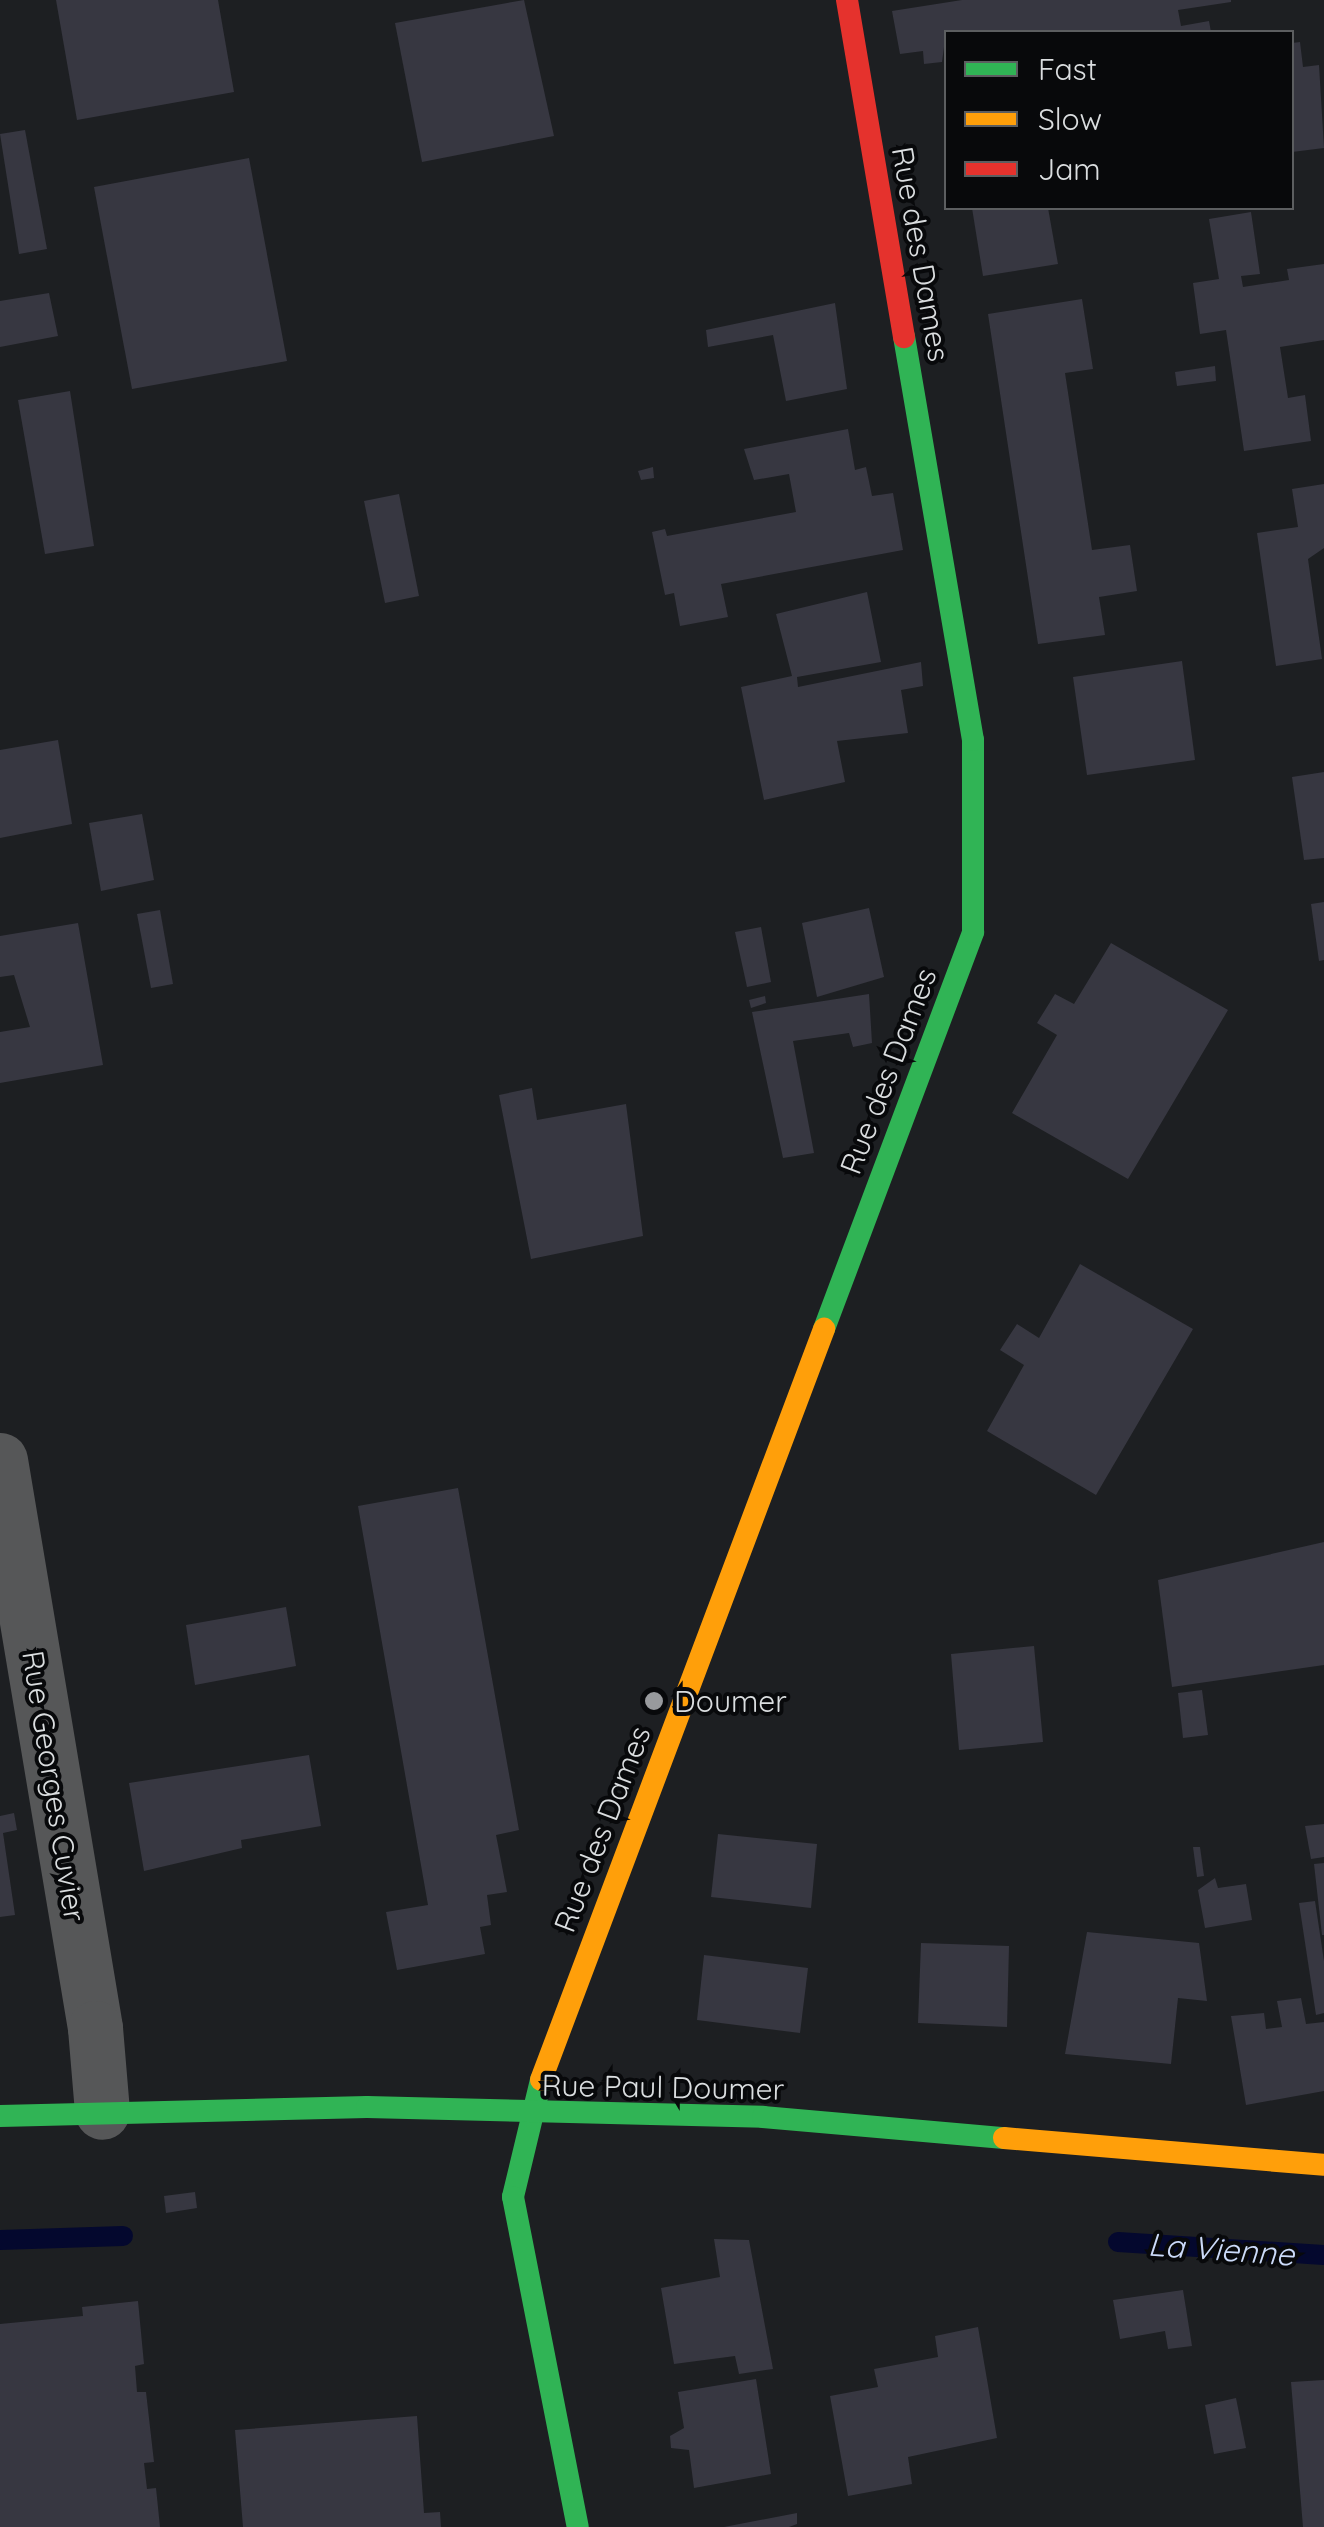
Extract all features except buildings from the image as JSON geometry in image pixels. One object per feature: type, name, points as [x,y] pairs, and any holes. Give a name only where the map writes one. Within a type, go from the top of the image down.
[{"type":"street","name":"Rue des Dames","points":[[578,2527],[513,2197],[528,2114],[973,932],[973,740],[847,0]]},
{"type":"street","name":"Rue Georges Cuvier","points":[[0,1460],[95,2028],[102,2112]]},
{"type":"street","name":"Rue Paul Doumer","points":[[0,2116],[367,2107],[763,2118],[1324,2165]]},
{"type":"waterway","name":"La Vienne","points":[[0,2240],[123,2236]]},
{"type":"waterway","name":"La Vienne","points":[[1118,2242],[1324,2255]]},
{"type":"traffic: fast","points":[[824,1329],[973,932],[973,740],[904,337]]},
{"type":"traffic: fast","points":[[541,2080],[513,2197],[578,2527]]},
{"type":"traffic: fast","points":[[0,2116],[367,2107],[763,2117],[1004,2138]]},
{"type":"traffic: slow","points":[[541,2080],[824,1329]]},
{"type":"traffic: slow","points":[[1004,2138],[1324,2165]]},
{"type":"traffic: jam","points":[[847,0],[904,337]]},
{"type":"place","name":"Doumer","points":[[654,1701]]}]
